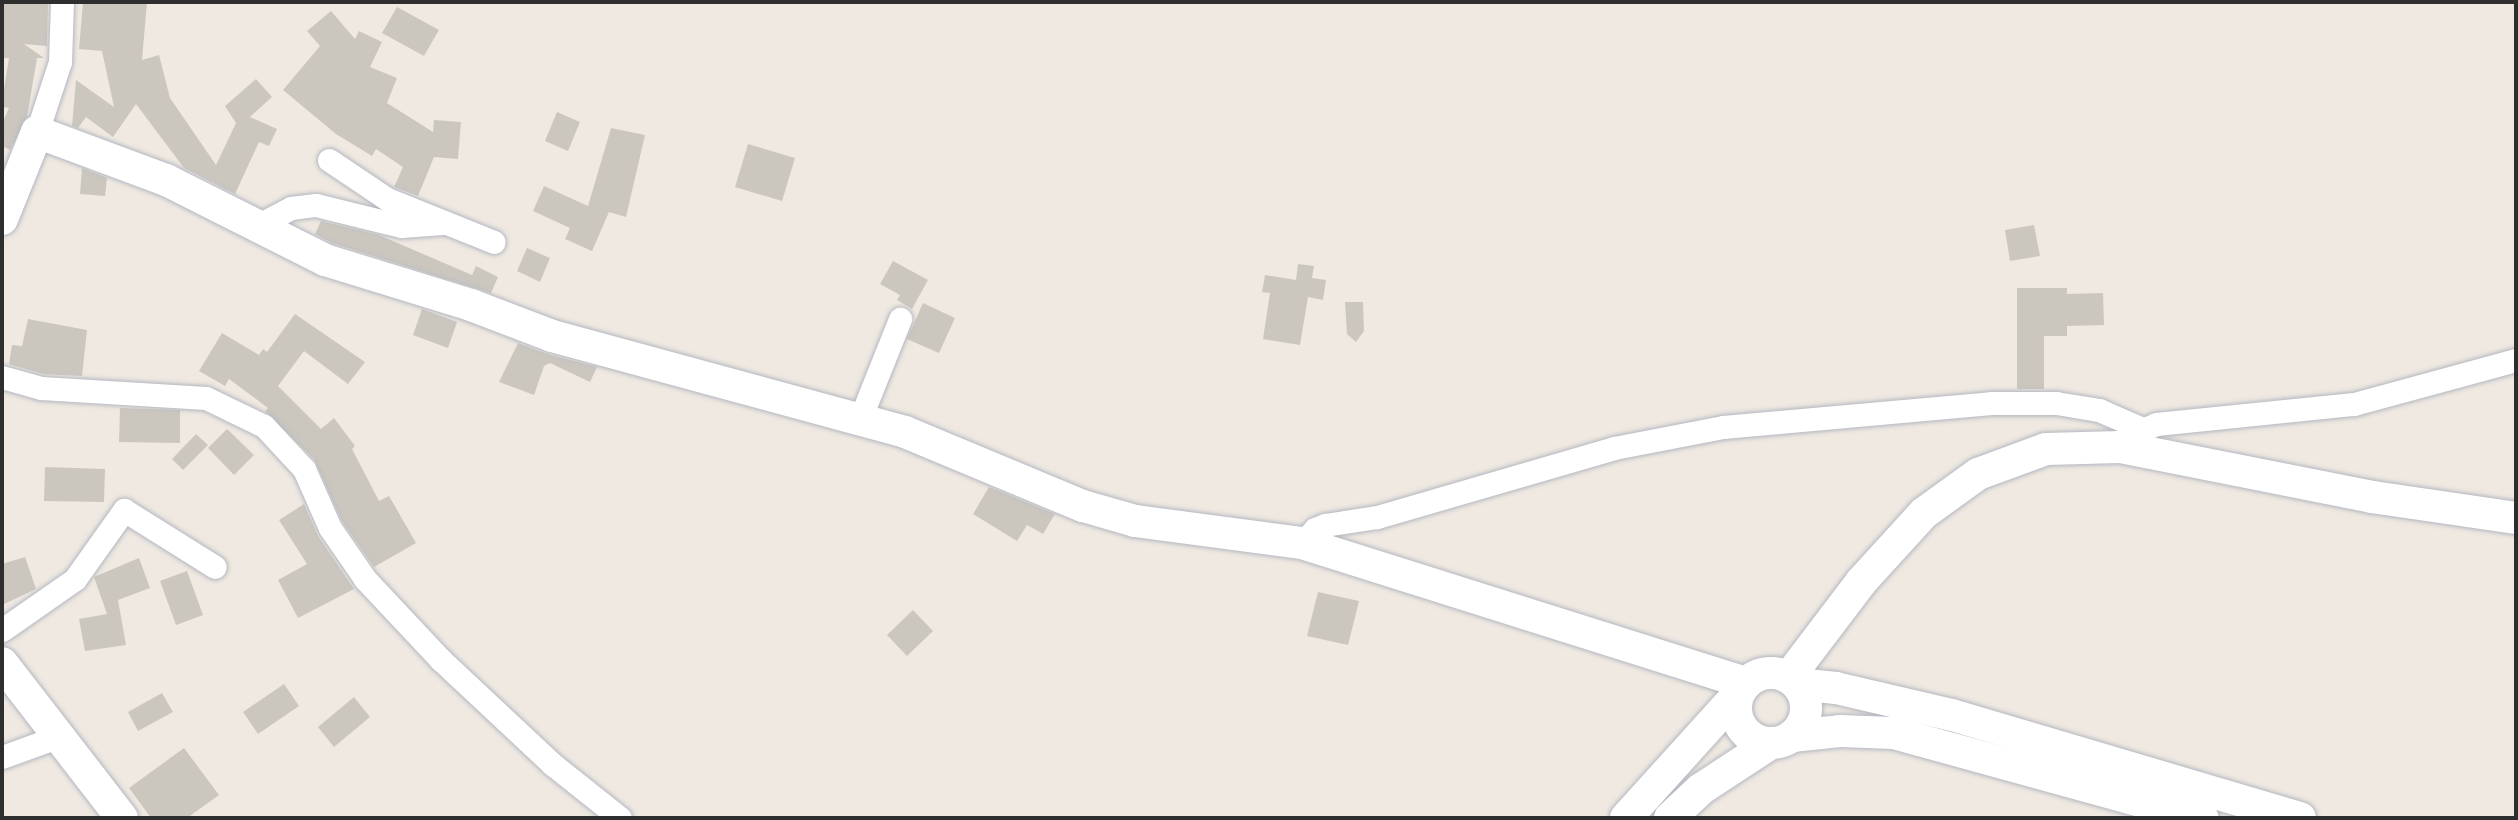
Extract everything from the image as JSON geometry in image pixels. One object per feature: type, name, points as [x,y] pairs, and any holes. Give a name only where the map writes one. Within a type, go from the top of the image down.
[{"type":"street","points":[[2,219],[37,132],[60,62],[62,2]]},
{"type":"street","points":[[37,132],[166,180],[325,260],[471,305],[552,336],[905,432],[1083,506],[1135,521],[1302,543],[1742,688]]},
{"type":"street","points":[[328,160],[387,198],[494,242]]},
{"type":"street","points":[[257,226],[291,208],[316,205],[401,226],[443,223]]},
{"type":"street","points":[[860,419],[900,319]]},
{"type":"street","points":[[1793,681],[1861,582],[1924,513],[1953,491],[2011,459],[2046,449],[2354,404],[2516,360]]},
{"type":"street","points":[[2,377],[41,388],[206,398],[264,426],[304,469],[330,527],[365,579],[441,660],[552,764],[620,818]]},
{"type":"street","points":[[1302,543],[1315,528],[1377,517],[1614,448],[1723,427],[1991,403],[2056,403],[2099,410],[2130,438],[2372,497],[2516,518]]},
{"type":"street","points":[[2,631],[75,579],[124,510],[215,567]]},
{"type":"street","points":[[2,663],[122,818]]},
{"type":"street","points":[[1626,818],[1742,688],[1766,673],[1952,715],[2300,818]]},
{"type":"street","points":[[1670,818],[1701,789],[1801,728],[1807,706],[1793,681]]},
{"type":"street","points":[[1742,688],[1737,716],[1741,727],[1749,735],[1782,739],[1840,731],[1894,733],[2202,818]]},
{"type":"street","points":[[2,757],[57,737]]},
{"type":"building","points":[[2,2],[48,2],[47,46],[24,44],[44,58],[37,58],[27,117],[10,150],[2,146],[2,124],[9,108],[2,107],[2,101],[9,58],[2,58]]},
{"type":"building","points":[[83,2],[147,2],[142,60],[159,55],[170,98],[216,165],[236,123],[225,106],[256,79],[272,97],[250,117],[277,129],[269,146],[259,142],[235,194],[184,168],[136,104],[113,137],[86,117],[78,128],[72,126],[76,80],[114,107],[102,51],[79,49]]},
{"type":"building","points":[[397,7],[439,30],[424,56],[382,33]]},
{"type":"building","points":[[331,11],[355,39],[359,31],[382,42],[370,67],[397,78],[387,103],[433,132],[434,120],[461,122],[458,159],[434,157],[418,196],[394,187],[403,167],[376,149],[372,156],[336,134],[283,90],[320,46],[307,31]]},
{"type":"building","points":[[557,112],[580,122],[568,151],[545,141]]},
{"type":"building","points":[[611,128],[645,135],[626,217],[609,212],[592,251],[565,239],[570,228],[533,211],[544,186],[588,206]]},
{"type":"building","points":[[748,144],[795,158],[782,201],[735,187]]},
{"type":"building","points":[[82,168],[107,178],[105,196],[80,194]]},
{"type":"building","points":[[321,221],[379,235],[472,275],[476,266],[498,277],[491,293],[332,243],[315,234]]},
{"type":"building","points":[[2034,225],[2040,256],[2010,261],[2005,230]]},
{"type":"building","points":[[527,248],[550,258],[540,282],[517,271]]},
{"type":"building","points":[[893,261],[928,280],[912,309],[897,300],[900,295],[880,284]]},
{"type":"building","points":[[1298,264],[1314,266],[1312,278],[1326,280],[1323,300],[1308,297],[1300,345],[1263,339],[1270,293],[1262,292],[1265,275],[1296,280]]},
{"type":"building","points":[[2017,288],[2067,288],[2067,294],[2103,293],[2104,325],[2067,326],[2067,336],[2044,336],[2044,389],[2017,389]]},
{"type":"building","points":[[1345,302],[1363,302],[1364,331],[1356,342],[1347,334]]},
{"type":"building","points":[[923,303],[955,318],[939,353],[907,339]]},
{"type":"building","points":[[422,309],[457,322],[448,348],[413,335]]},
{"type":"building","points":[[295,314],[365,362],[348,384],[304,351],[278,386],[321,429],[334,418],[355,446],[352,449],[379,501],[389,496],[416,543],[374,567],[342,521],[314,459],[265,411],[268,408],[229,379],[225,386],[199,371],[222,333],[259,355],[263,349],[267,352]]},
{"type":"building","points":[[28,319],[87,330],[82,376],[43,374],[9,364],[12,345],[22,346]]},
{"type":"building","points":[[518,343],[597,367],[590,382],[550,363],[544,366],[534,395],[499,382]]},
{"type":"building","points":[[120,408],[180,410],[180,443],[119,442]]},
{"type":"building","points":[[227,429],[254,455],[234,475],[208,448]]},
{"type":"building","points":[[196,434],[208,445],[183,470],[172,459]]},
{"type":"building","points":[[45,467],[105,469],[104,502],[44,501]]},
{"type":"building","points":[[989,487],[1055,514],[1043,534],[1027,525],[1017,541],[973,514]]},
{"type":"building","points":[[304,504],[318,536],[354,589],[298,618],[278,580],[307,564],[279,520]]},
{"type":"building","points":[[25,557],[36,589],[2,605],[2,564]]},
{"type":"building","points":[[139,558],[150,588],[118,600],[126,645],[85,651],[79,619],[107,614],[94,577]]},
{"type":"building","points":[[187,571],[203,615],[176,625],[160,581]]},
{"type":"building","points":[[1318,592],[1359,601],[1348,645],[1307,636]]},
{"type":"building","points":[[913,610],[933,631],[907,656],[887,635]]},
{"type":"building","points":[[284,684],[299,706],[258,734],[243,712]]},
{"type":"building","points":[[162,693],[173,712],[138,731],[128,712]]},
{"type":"building","points":[[354,697],[370,717],[334,747],[318,727]]},
{"type":"building","points":[[184,748],[219,795],[187,818],[151,818],[129,788]]}]
